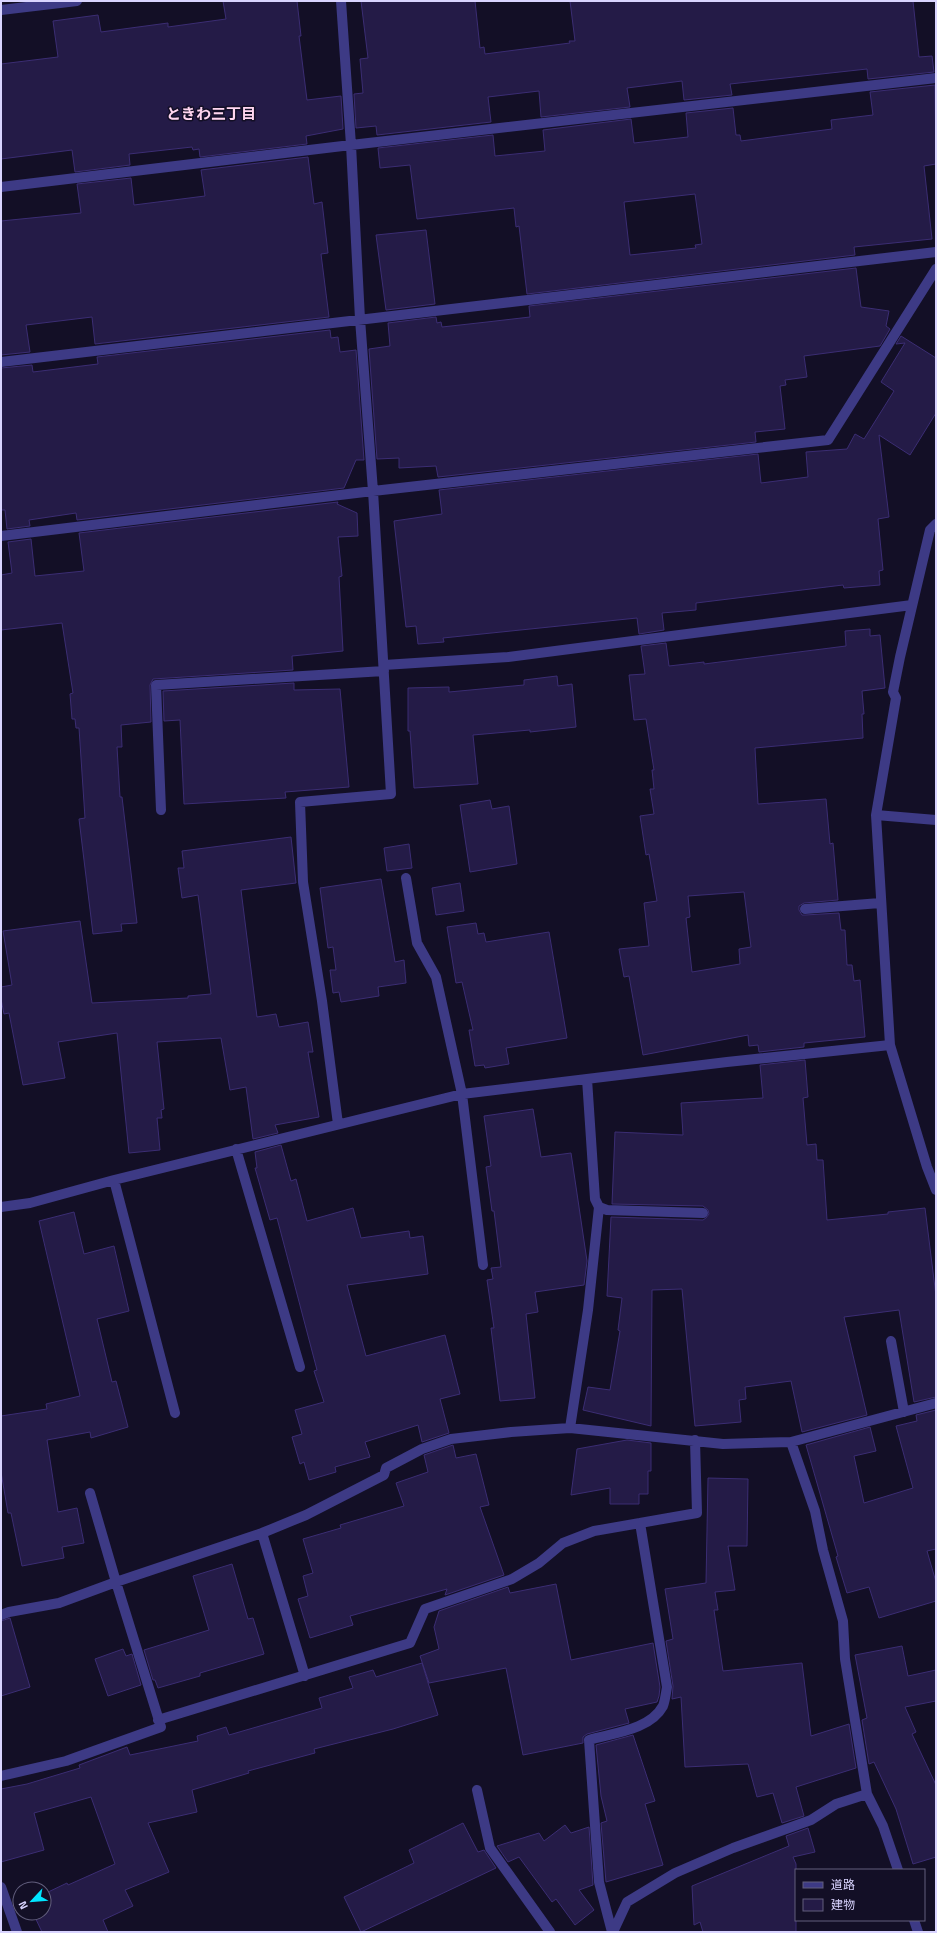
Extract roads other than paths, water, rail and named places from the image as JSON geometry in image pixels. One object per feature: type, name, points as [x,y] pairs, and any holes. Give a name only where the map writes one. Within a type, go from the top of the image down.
[{"type":"street","points":[[1,10],[77,1]]},
{"type":"street","points":[[338,1124],[322,1001],[303,882],[300,802],[391,794],[341,1]]},
{"type":"street","points":[[1,187],[351,144],[936,78]]},
{"type":"street","points":[[1,362],[936,252]]},
{"type":"street","points":[[1,536],[373,491],[828,440],[936,269]]},
{"type":"street","points":[[936,524],[930,530],[893,692],[896,698],[876,815],[880,903],[890,1045],[927,1167],[936,1190]]},
{"type":"street","points":[[161,810],[156,685],[508,657],[912,605]]},
{"type":"street","points":[[876,815],[936,820]]},
{"type":"street","points":[[406,878],[417,943],[436,977],[462,1094],[483,1265]]},
{"type":"street","points":[[805,909],[880,903]]},
{"type":"street","points":[[1,1207],[30,1204],[114,1180],[462,1094],[727,1062],[890,1045]]},
{"type":"street","points":[[570,1428],[588,1310],[599,1207],[595,1199],[587,1079]]},
{"type":"street","points":[[236,1149],[300,1367]]},
{"type":"street","points":[[114,1180],[175,1413]]},
{"type":"street","points":[[599,1207],[608,1210],[703,1213]]},
{"type":"street","points":[[891,1341],[904,1412]]},
{"type":"street","points":[[1,1615],[9,1612],[59,1603],[116,1582],[262,1533],[306,1515],[384,1476],[386,1468],[422,1449],[450,1439],[511,1432],[570,1428],[723,1444],[791,1442],[936,1403]]},
{"type":"street","points":[[158,1720],[410,1643],[425,1608],[512,1579],[540,1563],[563,1543],[594,1531],[697,1513],[695,1440]]},
{"type":"street","points":[[791,1442],[815,1511],[823,1550],[843,1621],[845,1659],[867,1794],[883,1826],[898,1869]]},
{"type":"street","points":[[1,1776],[66,1761],[161,1727],[90,1492]]},
{"type":"street","points":[[612,1932],[599,1882],[589,1740],[643,1724],[654,1717],[663,1705],[667,1687],[640,1523]]},
{"type":"street","points":[[262,1533],[305,1676]]},
{"type":"street","points":[[477,1790],[490,1848],[550,1932]]},
{"type":"street","points":[[612,1932],[627,1902],[675,1873],[733,1848],[811,1820],[836,1804],[867,1794]]},
{"type":"street","points":[[1,1887],[17,1932]]},
{"type":"street","points":[[914,1921],[918,1932]]},
{"type":"district","name":"ときわ三丁目","points":[[211,113]]}]
